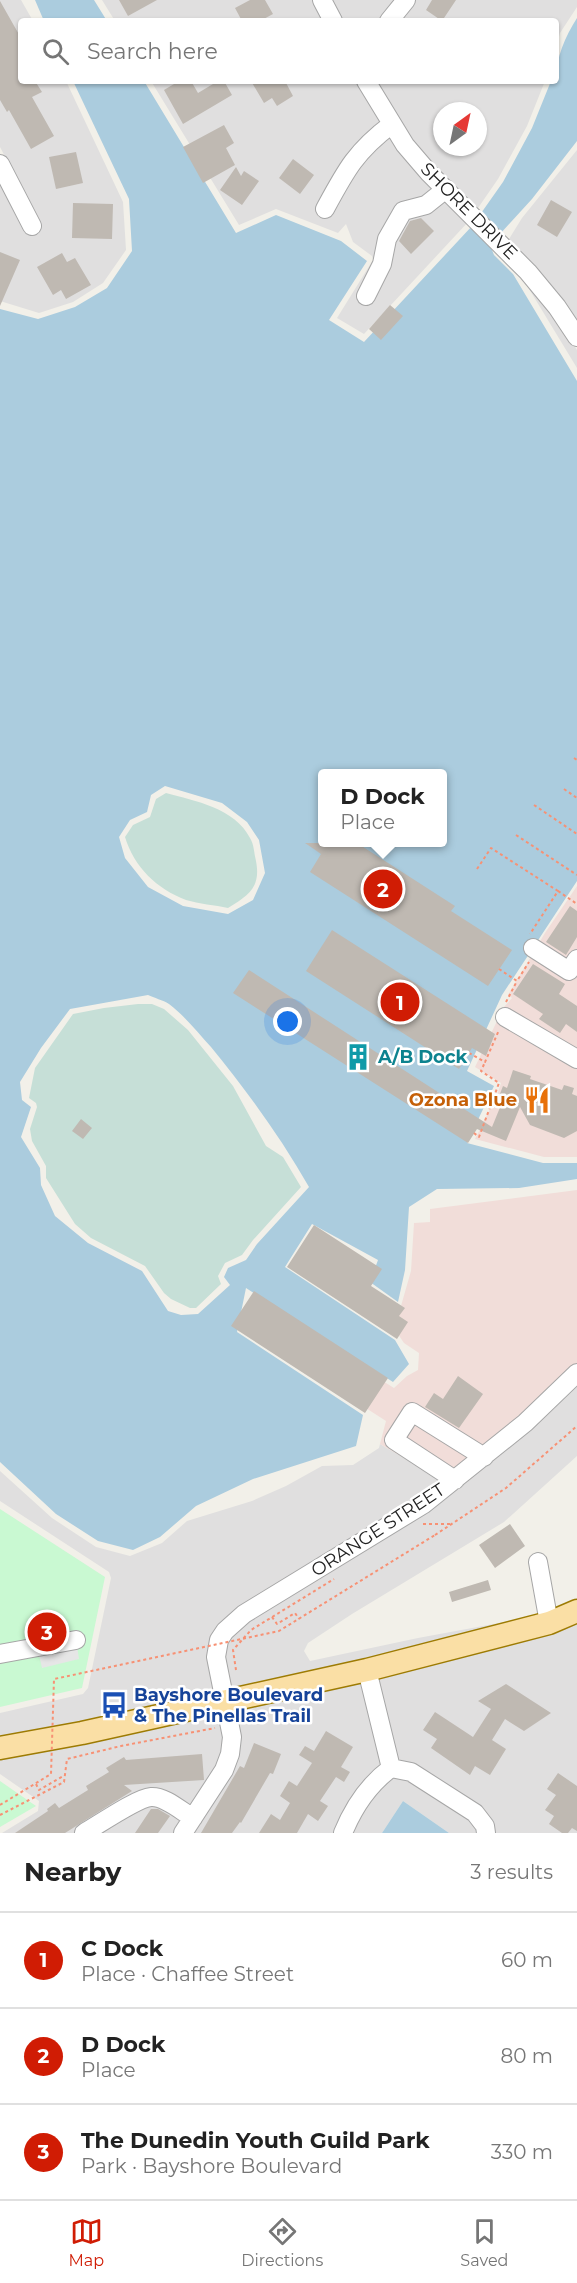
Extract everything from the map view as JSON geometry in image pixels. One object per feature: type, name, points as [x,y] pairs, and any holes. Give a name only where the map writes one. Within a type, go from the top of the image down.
[{"type":"main road","points":[[0,1748],[82,1733],[367,1670],[549,1623],[577,1611]]},
{"type":"street","points":[[322,0],[331,18]]},
{"type":"street","points":[[391,18],[406,0]]},
{"type":"street","name":"SHORE DRIVE","points":[[368,84],[405,145],[429,173],[500,241],[557,307],[577,337]]},
{"type":"street","points":[[325,209],[350,164],[370,140],[392,124]]},
{"type":"street","points":[[0,164],[32,226]]},
{"type":"street","points":[[366,296],[382,264],[387,239],[403,211],[426,205],[446,189]]},
{"type":"street","points":[[534,945],[569,971],[577,959]]},
{"type":"street","points":[[505,1017],[577,1059]]},
{"type":"street","name":"ORANGE STREET","points":[[188,1826],[224,1770],[231,1745],[232,1699],[216,1657],[219,1640],[234,1622],[424,1504],[525,1423],[577,1373]]},
{"type":"street","points":[[455,1480],[394,1440],[412,1412],[484,1457]]},
{"type":"street","points":[[538,1562],[549,1623]]},
{"type":"street","points":[[0,1654],[76,1640]]},
{"type":"street","points":[[367,1670],[392,1768]]},
{"type":"street","points":[[344,1833],[350,1817],[373,1781],[392,1768],[411,1772],[475,1813],[485,1826],[486,1833]]},
{"type":"street","points":[[84,1833],[137,1802],[151,1797],[165,1800],[188,1826]]},
{"type":"path","points":[[564,789],[577,798]]},
{"type":"path","points":[[534,806],[577,834]]},
{"type":"path","points":[[516,835],[577,875]]},
{"type":"path","points":[[477,869],[491,848],[577,904]]},
{"type":"path","points":[[500,969],[517,981],[530,960],[534,945],[558,891]]},
{"type":"path","points":[[474,1133],[479,1137],[499,1083],[481,1071],[485,1062]]},
{"type":"path","points":[[0,1805],[51,1774],[54,1679],[279,1631],[435,1535],[506,1488],[577,1426]]},
{"type":"path","points":[[424,1524],[451,1524]]},
{"type":"path","points":[[232,1699],[233,1650],[251,1629],[333,1579]]},
{"type":"path","points":[[272,1617],[277,1624],[295,1613],[299,1619]]},
{"type":"path","points":[[0,1815],[64,1782],[67,1759],[230,1725]]},
{"type":"path","points":[[36,1784],[39,1790],[66,1775]]},
{"type":"shaded area","points":[[0,0],[21,0],[31,18],[18,18],[18,84],[67,84],[123,202],[126,250],[103,283],[73,302],[39,313],[0,301],[0,179],[29,235],[42,227],[0,147]]},
{"type":"shaded area","points":[[35,0],[94,0],[105,18],[43,18]]},
{"type":"shaded area","points":[[102,0],[314,0],[323,18],[113,18]]},
{"type":"shaded area","points":[[331,0],[397,0],[382,18],[340,18]]},
{"type":"shaded area","points":[[414,0],[577,0],[577,7],[559,37],[559,18],[399,18]]},
{"type":"shaded area","points":[[577,18],[577,141],[532,199],[490,245],[494,255],[513,274],[577,381],[577,881],[502,995],[467,1071],[494,1086],[467,1143],[543,1163],[577,1163],[577,1179],[519,1188],[437,1189],[409,1207],[405,1270],[398,1302],[370,1282],[378,1260],[312,1224],[285,1267],[395,1340],[409,1364],[393,1382],[246,1288],[237,1332],[363,1415],[356,1446],[253,1479],[196,1506],[160,1537],[133,1550],[98,1541],[56,1514],[0,1462],[0,309],[38,319],[75,307],[107,288],[132,251],[129,199],[74,84],[146,84],[236,233],[276,215],[341,241],[367,261],[329,320],[364,342],[472,226],[503,182],[532,128],[550,84],[559,84],[559,56]],"holes":[[[165,786],[222,803],[247,822],[259,840],[265,873],[253,900],[228,914],[183,906],[148,887],[125,858],[119,837],[130,820],[147,812],[151,795]],[[148,995],[169,1004],[211,1047],[275,1133],[309,1187],[257,1244],[246,1260],[228,1268],[224,1277],[230,1285],[198,1314],[181,1315],[168,1311],[142,1271],[88,1243],[55,1216],[41,1185],[40,1168],[21,1137],[31,1107],[22,1100],[20,1082],[41,1048],[70,1009]]]},
{"type":"shaded area","points":[[153,84],[359,84],[400,151],[469,221],[364,334],[337,318],[373,260],[372,256],[353,242],[346,224],[338,233],[276,209],[239,225]]},
{"type":"shaded area","points":[[376,84],[544,84],[527,126],[498,179],[478,208],[434,167],[411,141]]},
{"type":"shaded area","points":[[577,150],[577,323],[534,266],[509,239],[522,218]]},
{"type":"shaded area","points":[[520,274],[551,312],[577,350],[577,368]]},
{"type":"shaded area","points":[[166,793],[213,807],[235,819],[251,840],[257,870],[255,884],[242,899],[228,908],[186,900],[175,895],[148,876],[134,858],[125,837],[133,825],[150,817],[156,799]]},
{"type":"shaded area","points":[[577,886],[577,1050],[504,1007],[512,998],[508,995],[545,933]]},
{"type":"shaded area","points":[[152,1004],[164,1009],[188,1030],[233,1086],[266,1146],[283,1157],[301,1187],[242,1255],[225,1263],[218,1276],[221,1284],[196,1308],[190,1308],[171,1299],[145,1266],[91,1238],[75,1224],[46,1178],[46,1166],[32,1141],[30,1129],[37,1107],[36,1103],[29,1098],[35,1068],[73,1014]]},
{"type":"shaded area","points":[[497,1021],[577,1068],[577,1157],[544,1157],[475,1139],[491,1107],[493,1108],[501,1083],[475,1067]]},
{"type":"shaded area","points":[[577,1190],[577,1363],[521,1418],[446,1479],[428,1472],[380,1444],[386,1421],[243,1329],[256,1302],[394,1388],[418,1370],[419,1353],[404,1343],[364,1284],[401,1306],[411,1271],[414,1223],[430,1222],[430,1209]]},
{"type":"shaded area","points":[[577,1382],[577,1456],[504,1522],[352,1614],[308,1643],[304,1651],[310,1661],[554,1613],[230,1692],[223,1656],[226,1642],[238,1627],[427,1510]]},
{"type":"shaded area","points":[[380,1444],[428,1472],[446,1479],[421,1498],[229,1617],[216,1695],[0,1741],[0,1713],[83,1694],[88,1688],[111,1578],[109,1572],[0,1501],[0,1471],[52,1518],[96,1547],[130,1556],[162,1543],[187,1521],[252,1501],[322,1466],[353,1465],[379,1448]]},
{"type":"shaded area","points":[[577,1619],[577,1833],[493,1833],[397,1762],[376,1675]]},
{"type":"shaded area","points":[[78,1630],[76,1640],[79,1659],[42,1668],[35,1638]]},
{"type":"shaded area","points":[[362,1678],[383,1765],[336,1833],[2,1833],[38,1811],[39,1801],[0,1774],[0,1755]]},
{"type":"shaded area","points":[[392,1776],[408,1779],[470,1819],[479,1833],[449,1833],[403,1801],[382,1833],[351,1833],[378,1786]]},
{"type":"shaded area","points":[[403,1801],[449,1833],[382,1833]]},
{"type":"green space","points":[[0,1509],[105,1577],[82,1688],[0,1707]]},
{"type":"green space","points":[[0,1781],[36,1806],[0,1827]]},
{"type":"building","points":[[119,0],[157,0],[128,16]]},
{"type":"building","points":[[250,0],[265,0],[273,14],[266,18],[240,18],[235,8]]},
{"type":"building","points":[[432,0],[456,0],[444,18],[438,18],[426,10]]},
{"type":"building","points":[[0,1],[18,33],[18,84],[37,84],[42,92],[32,97],[54,136],[31,149],[9,110],[7,112],[0,100]]},
{"type":"building","points":[[174,84],[193,84],[198,93],[213,84],[226,84],[232,95],[183,124],[164,90]]},
{"type":"building","points":[[253,84],[287,84],[293,96],[277,106],[272,98],[264,103]]},
{"type":"building","points":[[224,125],[234,143],[226,148],[235,165],[203,183],[183,147]]},
{"type":"building","points":[[76,152],[83,183],[56,189],[49,157]]},
{"type":"building","points":[[293,159],[314,175],[300,194],[279,178]]},
{"type":"building","points":[[236,167],[241,176],[244,171],[259,181],[242,205],[220,190]]},
{"type":"building","points":[[551,200],[572,212],[557,237],[537,225]]},
{"type":"building","points":[[73,203],[113,204],[112,239],[72,238]]},
{"type":"building","points":[[421,218],[434,231],[411,254],[399,241],[410,221]]},
{"type":"building","points":[[0,252],[20,260],[0,306]]},
{"type":"building","points":[[62,253],[67,262],[75,258],[91,285],[66,299],[61,290],[53,295],[37,267]]},
{"type":"building","points":[[390,305],[403,316],[381,340],[369,329]]},
{"type":"building","points":[[305,843],[318,843],[318,847],[363,847],[455,906],[451,911],[512,950],[488,986],[310,872],[321,854]]},
{"type":"building","points":[[570,906],[577,911],[577,937],[566,955],[546,942]]},
{"type":"building","points":[[332,930],[495,1034],[486,1056],[472,1048],[459,1069],[306,971]]},
{"type":"building","points":[[533,964],[565,984],[559,994],[577,1006],[577,1032],[566,1024],[560,1033],[539,1019],[543,1014],[513,994]]},
{"type":"building","name":"A/B Dock","points":[[249,970],[492,1127],[501,1105],[496,1104],[503,1086],[507,1088],[513,1070],[531,1076],[530,1079],[562,1090],[564,1085],[574,1088],[572,1094],[577,1096],[577,1131],[564,1138],[530,1125],[520,1107],[506,1141],[477,1129],[468,1143],[233,993]]},
{"type":"building","points":[[81,1119],[92,1128],[83,1139],[72,1131]]},
{"type":"building","points":[[314,1225],[382,1269],[371,1286],[405,1308],[399,1316],[408,1322],[397,1339],[287,1267]]},
{"type":"building","points":[[254,1291],[388,1378],[365,1413],[231,1326]]},
{"type":"building","points":[[458,1376],[483,1394],[459,1428],[425,1407],[434,1393],[443,1399]]},
{"type":"building","points":[[510,1524],[525,1546],[495,1568],[479,1545]]},
{"type":"building","points":[[488,1580],[491,1590],[452,1602],[449,1592]]},
{"type":"building","points":[[506,1684],[551,1713],[524,1731],[505,1719],[492,1740],[506,1749],[490,1775],[475,1766],[470,1775],[431,1748],[437,1739],[423,1730],[435,1712],[473,1737],[491,1709],[478,1701]]},
{"type":"building","points":[[326,1731],[353,1747],[341,1767],[350,1772],[344,1782],[336,1777],[320,1801],[328,1806],[318,1821],[308,1814],[297,1833],[259,1833],[271,1814],[280,1820],[290,1803],[280,1796],[289,1781],[297,1786],[312,1763],[299,1755],[305,1746],[314,1751]]},
{"type":"building","points":[[254,1743],[281,1754],[273,1774],[270,1773],[241,1823],[232,1833],[201,1833],[240,1766],[244,1768]]},
{"type":"building","points":[[202,1754],[204,1780],[124,1785],[132,1791],[65,1833],[15,1833],[48,1811],[47,1809],[55,1803],[59,1808],[88,1790],[86,1786],[109,1772],[106,1768],[124,1757],[126,1760]]},
{"type":"building","points":[[558,1773],[577,1786],[577,1831],[572,1828],[568,1833],[562,1833],[549,1824],[554,1816],[545,1810],[556,1795],[547,1789]]},
{"type":"building","points":[[151,1809],[158,1809],[170,1816],[158,1833],[135,1833]]},
{"type":"place","name":"D Dock","points":[[383,889]]},
{"type":"place","name":"C Dock","points":[[400,1002]]},
{"type":"place","name":"A/B Dock","points":[[358,1057]]},
{"type":"place","name":"Ozona Blue","points":[[537,1100]]},
{"type":"place","name":"The Dunedin Youth Guild Park","points":[[47,1632]]},
{"type":"place","name":"Bayshore Boulevard & The Pinellas Trail","points":[[114,1705]]}]
